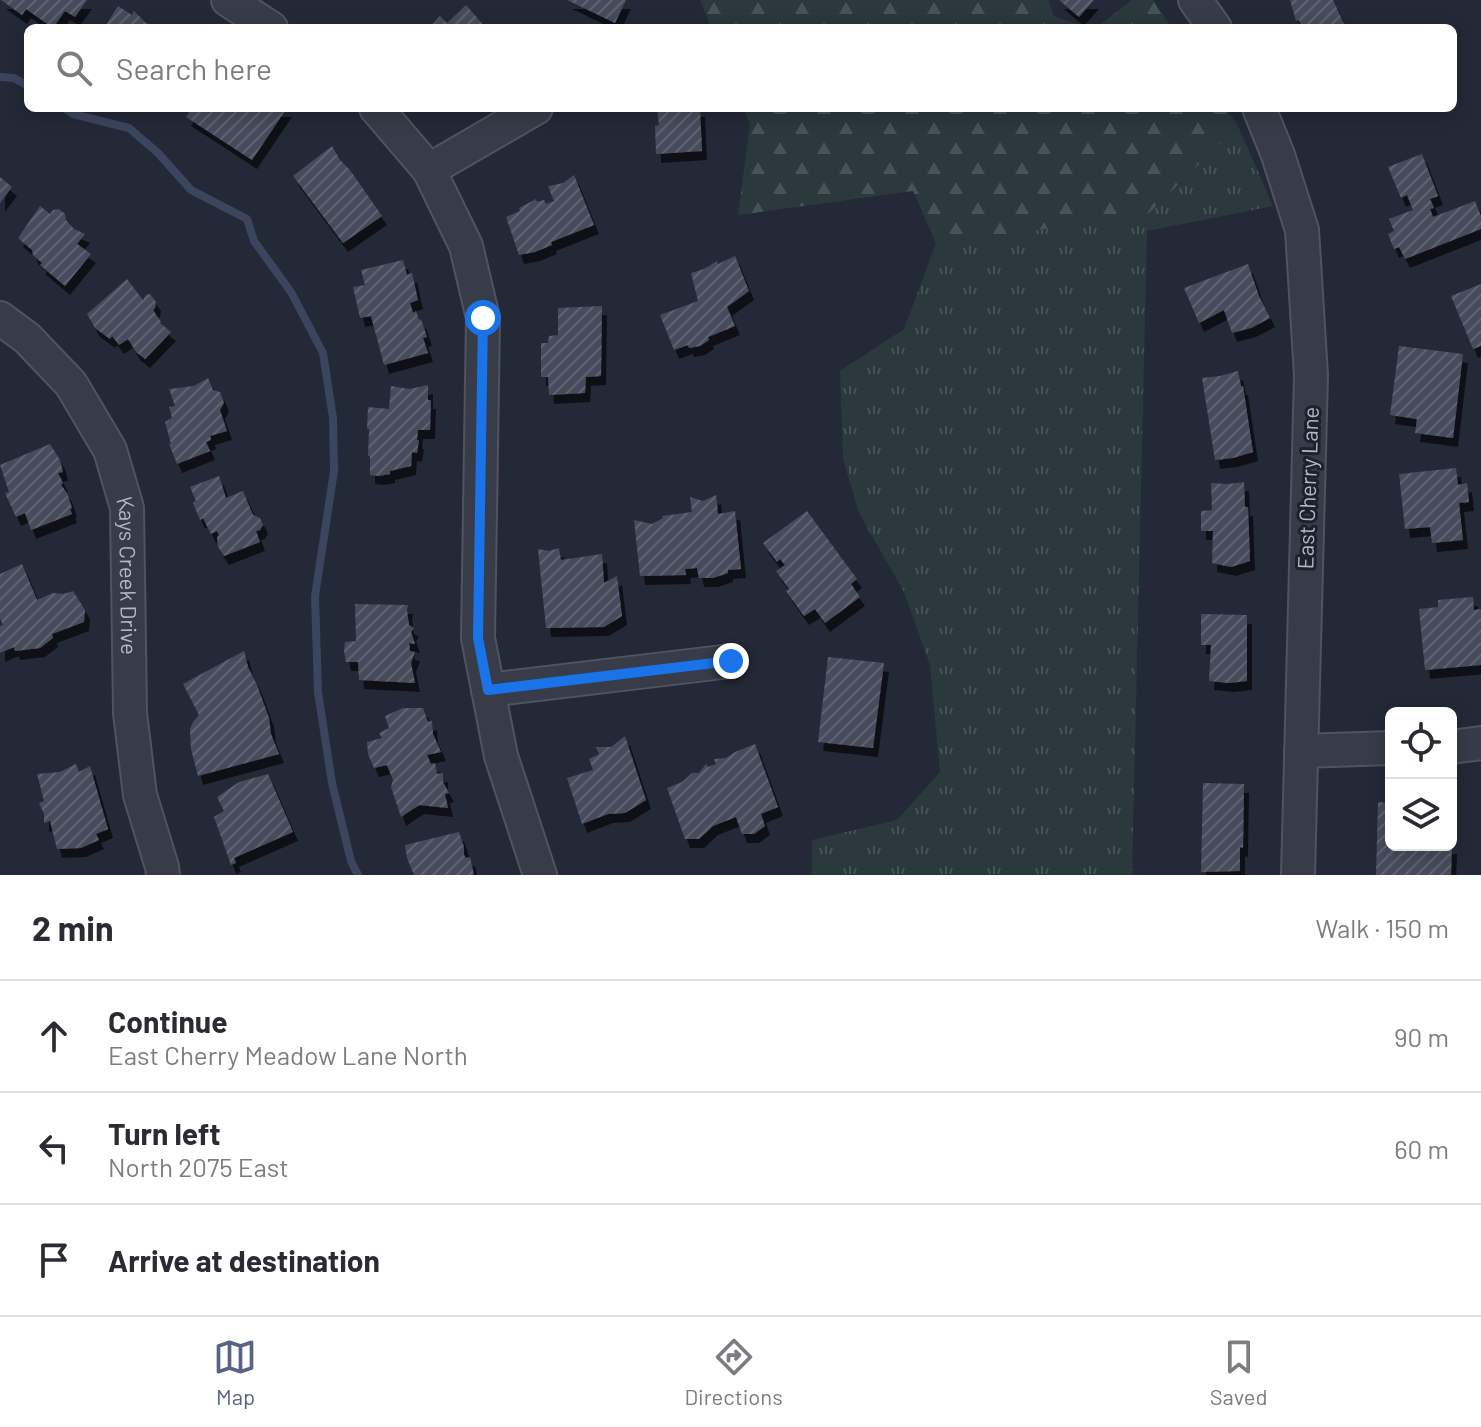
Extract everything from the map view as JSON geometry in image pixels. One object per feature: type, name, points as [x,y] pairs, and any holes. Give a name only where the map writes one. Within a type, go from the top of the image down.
[{"type":"street","points":[[228,0],[265,24]]},
{"type":"street","points":[[1195,0],[1212,24]]},
{"type":"street","points":[[379,112],[429,170],[466,246],[483,318],[478,638],[501,756],[540,875]]},
{"type":"street","points":[[429,170],[529,112]]},
{"type":"street","name":"East Cherry Lane","points":[[1261,112],[1302,230],[1311,375],[1298,875]]},
{"type":"street","name":"Kays Creek Drive","points":[[0,318],[27,338],[71,384],[110,450],[127,508],[130,713],[140,795],[163,875]]},
{"type":"street","points":[[488,690],[731,661]]},
{"type":"street","points":[[1457,746],[1481,743]]},
{"type":"street","points":[[1301,751],[1385,748]]},
{"type":"green space","points":[[700,0],[1048,0],[1054,16],[1077,24],[709,24]]},
{"type":"green space","points":[[1132,0],[1153,0],[1169,24],[1101,24]]},
{"type":"green space","points":[[745,112],[1229,112],[1238,126],[1146,216],[936,243],[913,191],[738,215],[750,124]]},
{"type":"green space","points":[[1238,126],[1273,206],[1147,231],[1132,875],[812,875],[812,840],[897,820],[940,772],[930,665],[904,592],[859,513],[843,459],[840,371],[904,329],[936,243],[1146,216]]},
{"type":"building","points":[[1,0],[87,0],[75,17],[65,11],[56,24],[47,24],[26,9],[22,15]]},
{"type":"building","points":[[567,0],[626,0],[615,23]]},
{"type":"building","points":[[1059,0],[1094,0],[1079,17]]},
{"type":"building","points":[[1290,0],[1333,0],[1344,24],[1300,24],[1299,20],[1296,21]]},
{"type":"building","points":[[466,5],[483,24],[433,24],[440,16],[447,23]]},
{"type":"building","points":[[118,6],[132,15],[134,11],[149,24],[107,24]]},
{"type":"building","points":[[189,112],[284,112],[252,160],[186,117]]},
{"type":"building","points":[[657,112],[700,112],[702,151],[656,154],[655,126],[659,125]]},
{"type":"building","points":[[332,146],[382,216],[343,243],[293,176]]},
{"type":"building","points":[[1422,154],[1438,196],[1430,199],[1434,208],[1430,209],[1433,217],[1475,201],[1481,216],[1481,229],[1405,259],[1399,247],[1394,249],[1388,234],[1394,231],[1389,219],[1413,210],[1407,195],[1401,198],[1388,167]]},
{"type":"building","points":[[574,175],[594,225],[551,242],[552,245],[535,252],[519,255],[506,217],[536,199],[537,202],[544,200],[546,204],[554,201],[548,186],[563,183]]},
{"type":"building","points":[[0,177],[12,187],[0,203]]},
{"type":"building","points":[[40,206],[50,214],[59,209],[74,229],[85,234],[77,244],[91,254],[65,286],[40,265],[42,263],[32,250],[18,238]]},
{"type":"building","points":[[735,256],[749,291],[727,307],[735,326],[708,337],[709,340],[700,346],[689,348],[688,345],[674,350],[660,315],[698,301],[691,273]]},
{"type":"building","points":[[403,260],[407,275],[412,273],[418,300],[410,303],[413,313],[416,311],[421,319],[428,353],[384,365],[371,316],[360,318],[353,287],[365,285],[361,270]]},
{"type":"building","points":[[1248,264],[1270,318],[1232,333],[1224,310],[1199,323],[1184,288]]},
{"type":"building","points":[[127,279],[143,300],[150,294],[156,302],[153,310],[160,323],[171,332],[145,359],[128,339],[119,345],[112,336],[110,339],[95,328],[87,314]]},
{"type":"building","points":[[1481,284],[1481,346],[1473,349],[1451,296]]},
{"type":"building","points":[[602,306],[601,376],[586,377],[585,393],[549,395],[548,377],[541,377],[541,343],[548,343],[549,336],[558,335],[558,308]]},
{"type":"building","points":[[1399,346],[1463,354],[1453,438],[1415,433],[1417,419],[1390,415]]},
{"type":"building","points":[[1238,371],[1253,452],[1215,460],[1202,378]]},
{"type":"building","points":[[208,378],[213,390],[220,392],[224,403],[220,410],[227,431],[210,436],[211,440],[206,442],[210,451],[177,464],[165,422],[172,418],[169,407],[175,406],[169,389],[194,386]]},
{"type":"building","points":[[428,385],[430,430],[418,430],[417,453],[412,452],[411,466],[390,471],[390,474],[370,475],[368,407],[389,409],[391,386],[409,389]]},
{"type":"building","points":[[50,444],[60,460],[63,472],[58,473],[72,514],[31,530],[25,513],[16,517],[5,493],[9,492],[0,465]]},
{"type":"building","points":[[1456,468],[1458,485],[1467,483],[1469,502],[1459,503],[1463,540],[1432,543],[1430,527],[1405,529],[1399,474]]},
{"type":"building","points":[[219,476],[226,498],[243,491],[253,515],[260,518],[263,525],[256,531],[260,542],[224,556],[218,547],[217,531],[211,534],[203,518],[200,520],[190,487]]},
{"type":"building","points":[[1244,482],[1250,561],[1231,567],[1212,563],[1213,531],[1201,531],[1201,511],[1212,510],[1211,483]]},
{"type":"building","points":[[716,495],[718,514],[735,511],[741,569],[728,570],[728,573],[713,578],[699,578],[697,568],[685,569],[686,575],[640,576],[634,520],[652,524],[662,516],[692,512],[690,497],[703,501]]},
{"type":"building","points":[[807,511],[857,579],[851,584],[860,597],[825,623],[815,609],[804,616],[776,571],[785,565],[780,559],[777,562],[763,543]]},
{"type":"building","points":[[559,548],[561,560],[602,554],[604,583],[617,576],[622,616],[604,627],[546,628],[538,549],[549,551]]},
{"type":"building","points":[[22,564],[37,600],[53,593],[73,591],[85,610],[84,622],[52,634],[53,638],[40,648],[15,651],[14,647],[0,653],[0,626],[3,625],[0,618],[0,574]]},
{"type":"building","points":[[1473,597],[1474,610],[1481,609],[1481,665],[1425,670],[1419,609],[1438,607],[1438,600]]},
{"type":"building","points":[[355,604],[408,605],[409,625],[414,628],[411,632],[415,644],[409,643],[410,651],[415,652],[411,663],[415,683],[359,680],[358,662],[346,662],[344,651],[345,642],[356,641]]},
{"type":"building","points":[[1201,614],[1247,615],[1247,681],[1209,681],[1211,645],[1201,645]]},
{"type":"building","points":[[244,651],[279,754],[198,776],[190,729],[199,715],[183,684]]},
{"type":"building","points":[[828,657],[884,663],[873,748],[818,742]]},
{"type":"building","points":[[403,708],[423,708],[428,722],[432,721],[433,734],[441,752],[427,755],[431,764],[435,763],[437,774],[443,773],[443,782],[449,793],[445,794],[448,808],[419,805],[401,817],[387,765],[374,768],[367,742],[382,738],[379,733],[389,728],[385,716]]},
{"type":"building","points":[[625,736],[646,800],[625,813],[608,814],[582,824],[567,778],[593,770],[589,759],[599,754],[596,747],[611,747]]},
{"type":"building","points":[[755,744],[778,807],[761,814],[765,826],[754,834],[742,834],[736,817],[713,826],[699,839],[685,839],[667,788],[682,782],[692,773],[699,773],[706,764],[708,767],[716,764],[714,759],[726,758]]},
{"type":"building","points":[[76,764],[79,772],[90,766],[108,829],[96,834],[99,840],[81,848],[57,849],[50,821],[44,823],[39,803],[44,801],[37,774],[60,772]]},
{"type":"building","points":[[268,774],[293,832],[234,858],[236,863],[231,865],[214,817],[224,811],[217,797],[239,782]]},
{"type":"building","points":[[1203,783],[1244,784],[1240,871],[1201,872]]},
{"type":"building","points":[[1378,802],[1385,803],[1385,851],[1452,851],[1451,875],[1376,875]]},
{"type":"building","points":[[459,832],[464,855],[470,857],[474,875],[414,875],[405,845]]},
{"type":"waterway","points":[[0,77],[14,78],[24,84]]},
{"type":"waterway","points":[[70,112],[129,128],[158,153],[191,190],[247,219],[254,241],[291,292],[323,353],[333,418],[334,471],[315,596],[318,692],[332,783],[351,861],[358,875]]},
{"type":"route","points":[[483,318],[478,638],[488,690],[731,661]]}]
